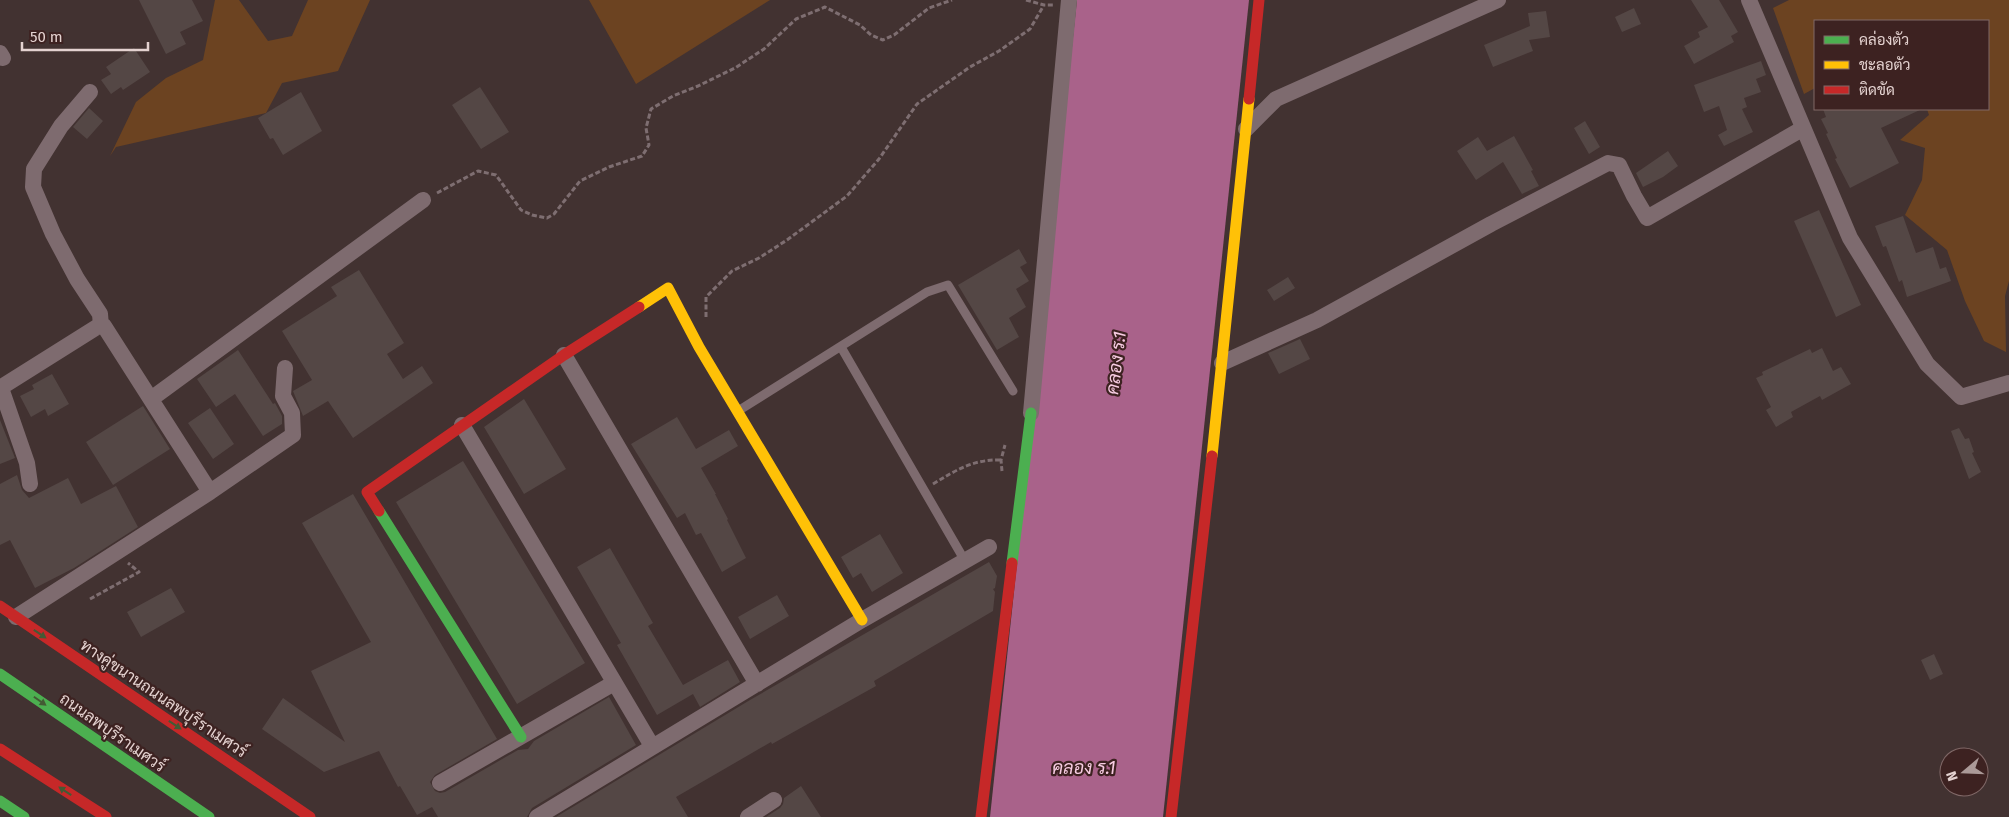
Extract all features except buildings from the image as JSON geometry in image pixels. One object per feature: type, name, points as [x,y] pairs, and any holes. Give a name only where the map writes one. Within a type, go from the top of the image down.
[{"type":"street","points":[[1170,817],[1222,363],[1259,0]]},
{"type":"street","points":[[1246,128],[1276,99],[1498,0]]},
{"type":"street","points":[[1749,0],[1850,238],[1927,364],[1961,397],[2009,384]]},
{"type":"street","points":[[981,817],[1031,413],[1069,3]]},
{"type":"street","points":[[90,92],[61,126],[34,170],[33,187],[76,279],[100,314],[101,326]]},
{"type":"street","points":[[1222,363],[1317,320],[1491,224],[1608,163],[1619,165],[1647,218],[1802,128]]},
{"type":"street","points":[[151,400],[423,200]]},
{"type":"street","points":[[521,737],[367,492],[564,355],[668,288],[699,347],[862,620]]},
{"type":"street","points":[[30,484],[27,463],[1,388],[101,326]]},
{"type":"street","points":[[101,326],[104,326],[210,492]]},
{"type":"street","points":[[564,355],[756,684]]},
{"type":"street","points":[[16,617],[210,492],[294,435],[292,413],[283,396],[285,368]]},
{"type":"street","points":[[462,425],[652,746]]},
{"type":"street","points":[[537,817],[862,620],[989,547]]},
{"type":"street","name":"ทางคู่ขนานถนนลพบุรีราเมศวร์","points":[[0,606],[310,817]]},
{"type":"street","name":"ถนนลพบุรีราเมศวร์","points":[[0,674],[177,801],[209,817]]},
{"type":"street","points":[[440,783],[614,682]]},
{"type":"street","points":[[0,749],[106,817]]},
{"type":"street","points":[[748,817],[774,800]]},
{"type":"street","points":[[0,801],[24,817]]},
{"type":"lane","points":[[738,412],[927,292],[948,285],[1013,391]]},
{"type":"lane","points":[[841,347],[965,561]]},
{"type":"path","points":[[423,200],[478,171],[496,175],[521,210],[532,215],[547,218],[554,214],[580,181],[609,167],[642,156],[648,144],[646,128],[651,109],[673,96],[735,68],[764,49],[796,20],[825,6],[860,25],[871,35],[883,40],[894,35],[929,8],[952,0]]},
{"type":"path","points":[[1026,0],[1044,5],[1069,3]]},
{"type":"path","points":[[699,347],[706,323],[706,297],[732,271],[759,258],[787,240],[846,196],[879,159],[917,104],[1030,29],[1044,5]]},
{"type":"path","points":[[924,490],[953,472],[984,459],[1001,460]]},
{"type":"path","points":[[90,599],[139,572],[116,552]]},
{"type":"shaded area","points":[[215,0],[239,0],[268,41],[292,36],[308,0],[370,0],[338,71],[282,83],[266,113],[116,147],[110,156],[136,102],[166,78],[203,60]]},
{"type":"shaded area","points":[[589,0],[770,0],[636,84]]},
{"type":"shaded area","points":[[1789,0],[2009,0],[2009,281],[2005,296],[2006,352],[1984,341],[1965,301],[1947,250],[1905,215],[1922,180],[1925,148],[1900,140],[1929,115],[1927,110],[1989,110],[1989,20],[1814,20],[1814,89],[1804,94],[1773,8]]},
{"type":"water","name":"คลอง ร.1","points":[[1077,0],[1249,0],[1163,817],[990,817]]},
{"type":"traffic: fast","points":[[1012,563],[1031,413]]},
{"type":"traffic: fast","points":[[379,511],[521,737]]},
{"type":"traffic: fast","points":[[0,674],[209,817]]},
{"type":"traffic: fast","points":[[0,801],[24,817]]},
{"type":"traffic: slow","points":[[1212,456],[1249,99]]},
{"type":"traffic: slow","points":[[639,307],[668,288],[699,347],[862,620]]},
{"type":"traffic: jam","points":[[1249,99],[1259,0]]},
{"type":"traffic: jam","points":[[379,511],[367,492],[564,355],[639,307]]},
{"type":"traffic: jam","points":[[1171,817],[1212,456]]},
{"type":"traffic: jam","points":[[981,817],[1012,563]]},
{"type":"traffic: jam","points":[[0,606],[310,817]]},
{"type":"traffic: jam","points":[[0,749],[106,817]]}]
